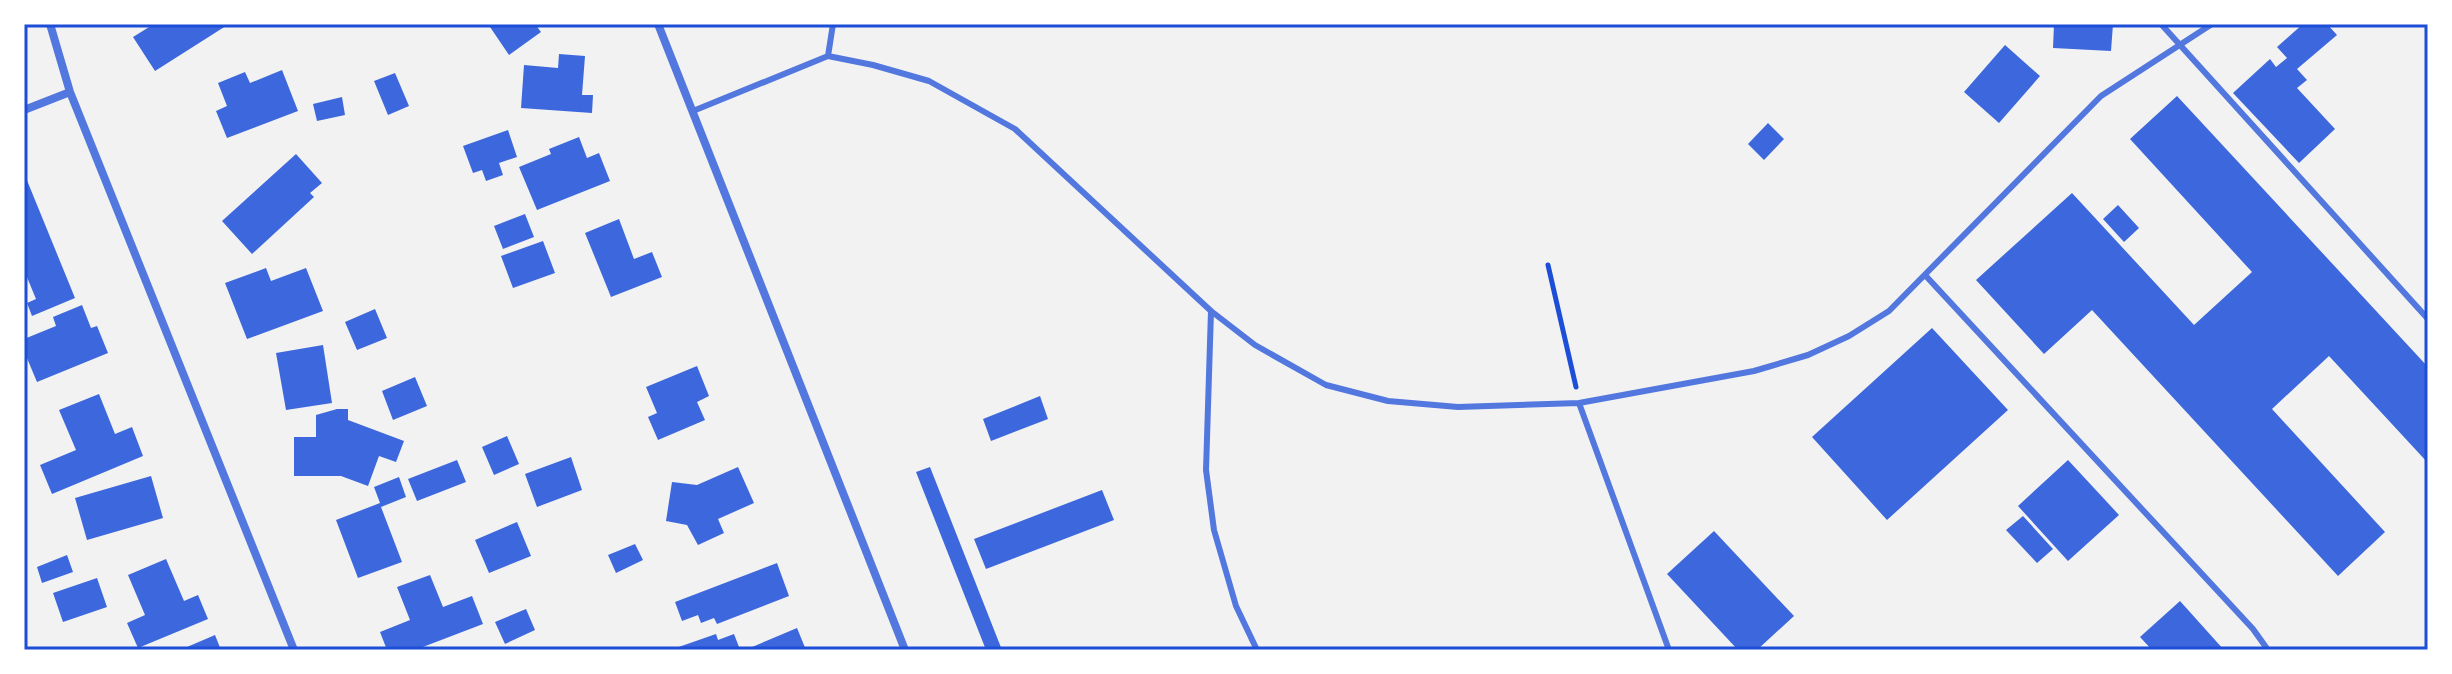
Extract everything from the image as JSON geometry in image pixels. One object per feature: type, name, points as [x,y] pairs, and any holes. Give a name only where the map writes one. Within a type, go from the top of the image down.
[{"type":"street","points":[[50,24],[70,92],[294,650]]},
{"type":"street","points":[[658,24],[905,650]]},
{"type":"street","points":[[24,110],[70,92]]},
{"type":"lane","points":[[828,56],[833,24]]},
{"type":"lane","points":[[2161,24],[2428,319]]},
{"type":"lane","points":[[693,111],[828,56],[929,81],[1015,129],[1211,311],[1255,345],[1326,385],[1388,401],[1458,407],[1579,403],[1754,371],[1808,355],[1849,336],[1889,311],[2101,96],[2212,24]]},
{"type":"lane","points":[[1925,275],[2242,618],[2268,650]]},
{"type":"lane","points":[[1211,311],[1206,470],[1214,530],[1236,606],[1257,650]]},
{"type":"lane","points":[[1579,403],[1669,650]]},
{"type":"path","points":[[1548,265],[1579,403]]},
{"type":"building","points":[[154,24],[229,24],[155,71],[133,37]]},
{"type":"building","points":[[488,24],[535,24],[541,32],[509,55]]},
{"type":"building","points":[[2054,24],[2113,24],[2111,51],[2053,48]]},
{"type":"building","points":[[2303,24],[2327,24],[2337,35],[2297,69],[2307,80],[2297,88],[2335,129],[2299,163],[2233,93],[2270,59],[2276,67],[2287,58],[2277,47]]},
{"type":"building","points":[[2005,45],[2040,76],[1999,123],[1964,92]]},
{"type":"building","points":[[559,54],[585,56],[582,95],[593,95],[592,113],[521,108],[524,65],[558,68]]},
{"type":"building","points":[[282,70],[298,111],[227,138],[216,111],[227,106],[218,83],[245,72],[250,83]]},
{"type":"building","points":[[395,73],[409,106],[388,115],[374,81]]},
{"type":"building","points":[[2177,96],[2428,367],[2428,463],[2329,356],[2272,409],[2385,532],[2338,576],[2092,310],[2044,354],[1976,280],[2072,193],[2194,325],[2252,272],[2130,139]]},
{"type":"building","points":[[342,97],[345,115],[317,121],[313,104]]},
{"type":"building","points":[[1768,123],[1784,139],[1764,160],[1748,144]]},
{"type":"building","points":[[508,130],[517,157],[499,163],[503,175],[486,181],[482,170],[473,173],[463,146]]},
{"type":"building","points":[[579,137],[587,158],[599,153],[610,181],[537,210],[519,167],[551,154],[549,149]]},
{"type":"building","points":[[296,154],[322,183],[310,193],[314,197],[252,254],[222,221]]},
{"type":"building","points":[[24,173],[75,298],[32,316],[27,303],[36,299],[24,270]]},
{"type":"building","points":[[2118,205],[2139,228],[2124,242],[2103,219]]},
{"type":"building","points":[[525,214],[534,237],[503,249],[494,226]]},
{"type":"building","points":[[619,219],[634,259],[652,252],[662,277],[611,297],[585,233]]},
{"type":"building","points":[[543,241],[555,273],[513,288],[501,256]]},
{"type":"building","points":[[266,268],[271,281],[306,268],[323,311],[247,339],[225,283]]},
{"type":"building","points":[[82,305],[91,328],[97,326],[108,353],[37,382],[24,351],[24,339],[56,326],[53,317]]},
{"type":"building","points":[[375,309],[387,338],[357,350],[345,322]]},
{"type":"building","points":[[1932,328],[2008,410],[1887,520],[1812,437]]},
{"type":"building","points":[[323,345],[332,403],[286,410],[276,353]]},
{"type":"building","points":[[697,366],[709,396],[697,402],[705,420],[658,440],[648,417],[657,413],[646,387]]},
{"type":"building","points":[[415,377],[427,406],[393,420],[382,391]]},
{"type":"building","points":[[99,394],[115,434],[132,427],[143,456],[52,494],[40,465],[76,450],[59,410]]},
{"type":"building","points":[[1040,396],[1048,419],[991,441],[983,419]]},
{"type":"building","points":[[348,409],[348,420],[404,441],[396,462],[379,456],[368,486],[341,476],[294,476],[294,437],[316,437],[316,415]]},
{"type":"building","points":[[507,436],[519,464],[494,475],[482,447]]},
{"type":"building","points":[[571,457],[582,490],[537,507],[525,474]]},
{"type":"building","points":[[457,460],[466,482],[417,501],[408,479]]},
{"type":"building","points":[[2068,460],[2119,515],[2068,561],[2018,506]]},
{"type":"building","points":[[738,467],[754,503],[718,519],[724,533],[698,545],[687,525],[666,521],[672,482],[697,485]]},
{"type":"building","points":[[930,467],[1002,650],[986,650],[916,472]]},
{"type":"building","points":[[151,476],[163,518],[87,540],[75,498]]},
{"type":"building","points":[[399,477],[406,497],[381,507],[402,562],[358,578],[336,520],[380,503],[374,487]]},
{"type":"building","points":[[1102,490],[1114,520],[986,569],[974,539]]},
{"type":"building","points":[[2023,516],[2053,549],[2037,563],[2006,530]]},
{"type":"building","points":[[517,522],[531,556],[489,573],[475,540]]},
{"type":"building","points":[[1714,531],[1794,616],[1757,650],[1738,650],[1667,574]]},
{"type":"building","points":[[635,544],[643,560],[616,573],[608,555]]},
{"type":"building","points":[[67,555],[73,572],[42,583],[37,567]]},
{"type":"building","points":[[166,559],[184,601],[198,595],[208,619],[138,648],[127,623],[145,615],[128,575]]},
{"type":"building","points":[[777,563],[789,596],[717,624],[714,618],[701,623],[698,615],[682,621],[675,602]]},
{"type":"building","points":[[430,575],[443,607],[472,596],[483,624],[415,650],[387,650],[380,632],[410,620],[397,587]]},
{"type":"building","points":[[97,578],[107,607],[63,622],[53,593]]},
{"type":"building","points":[[2180,601],[2224,650],[2152,650],[2140,637]]},
{"type":"building","points":[[526,609],[535,630],[505,644],[495,622]]},
{"type":"building","points":[[797,628],[806,650],[745,650]]},
{"type":"building","points":[[716,634],[718,640],[734,634],[739,647],[728,650],[670,650]]},
{"type":"building","points":[[215,635],[221,650],[180,650]]}]
